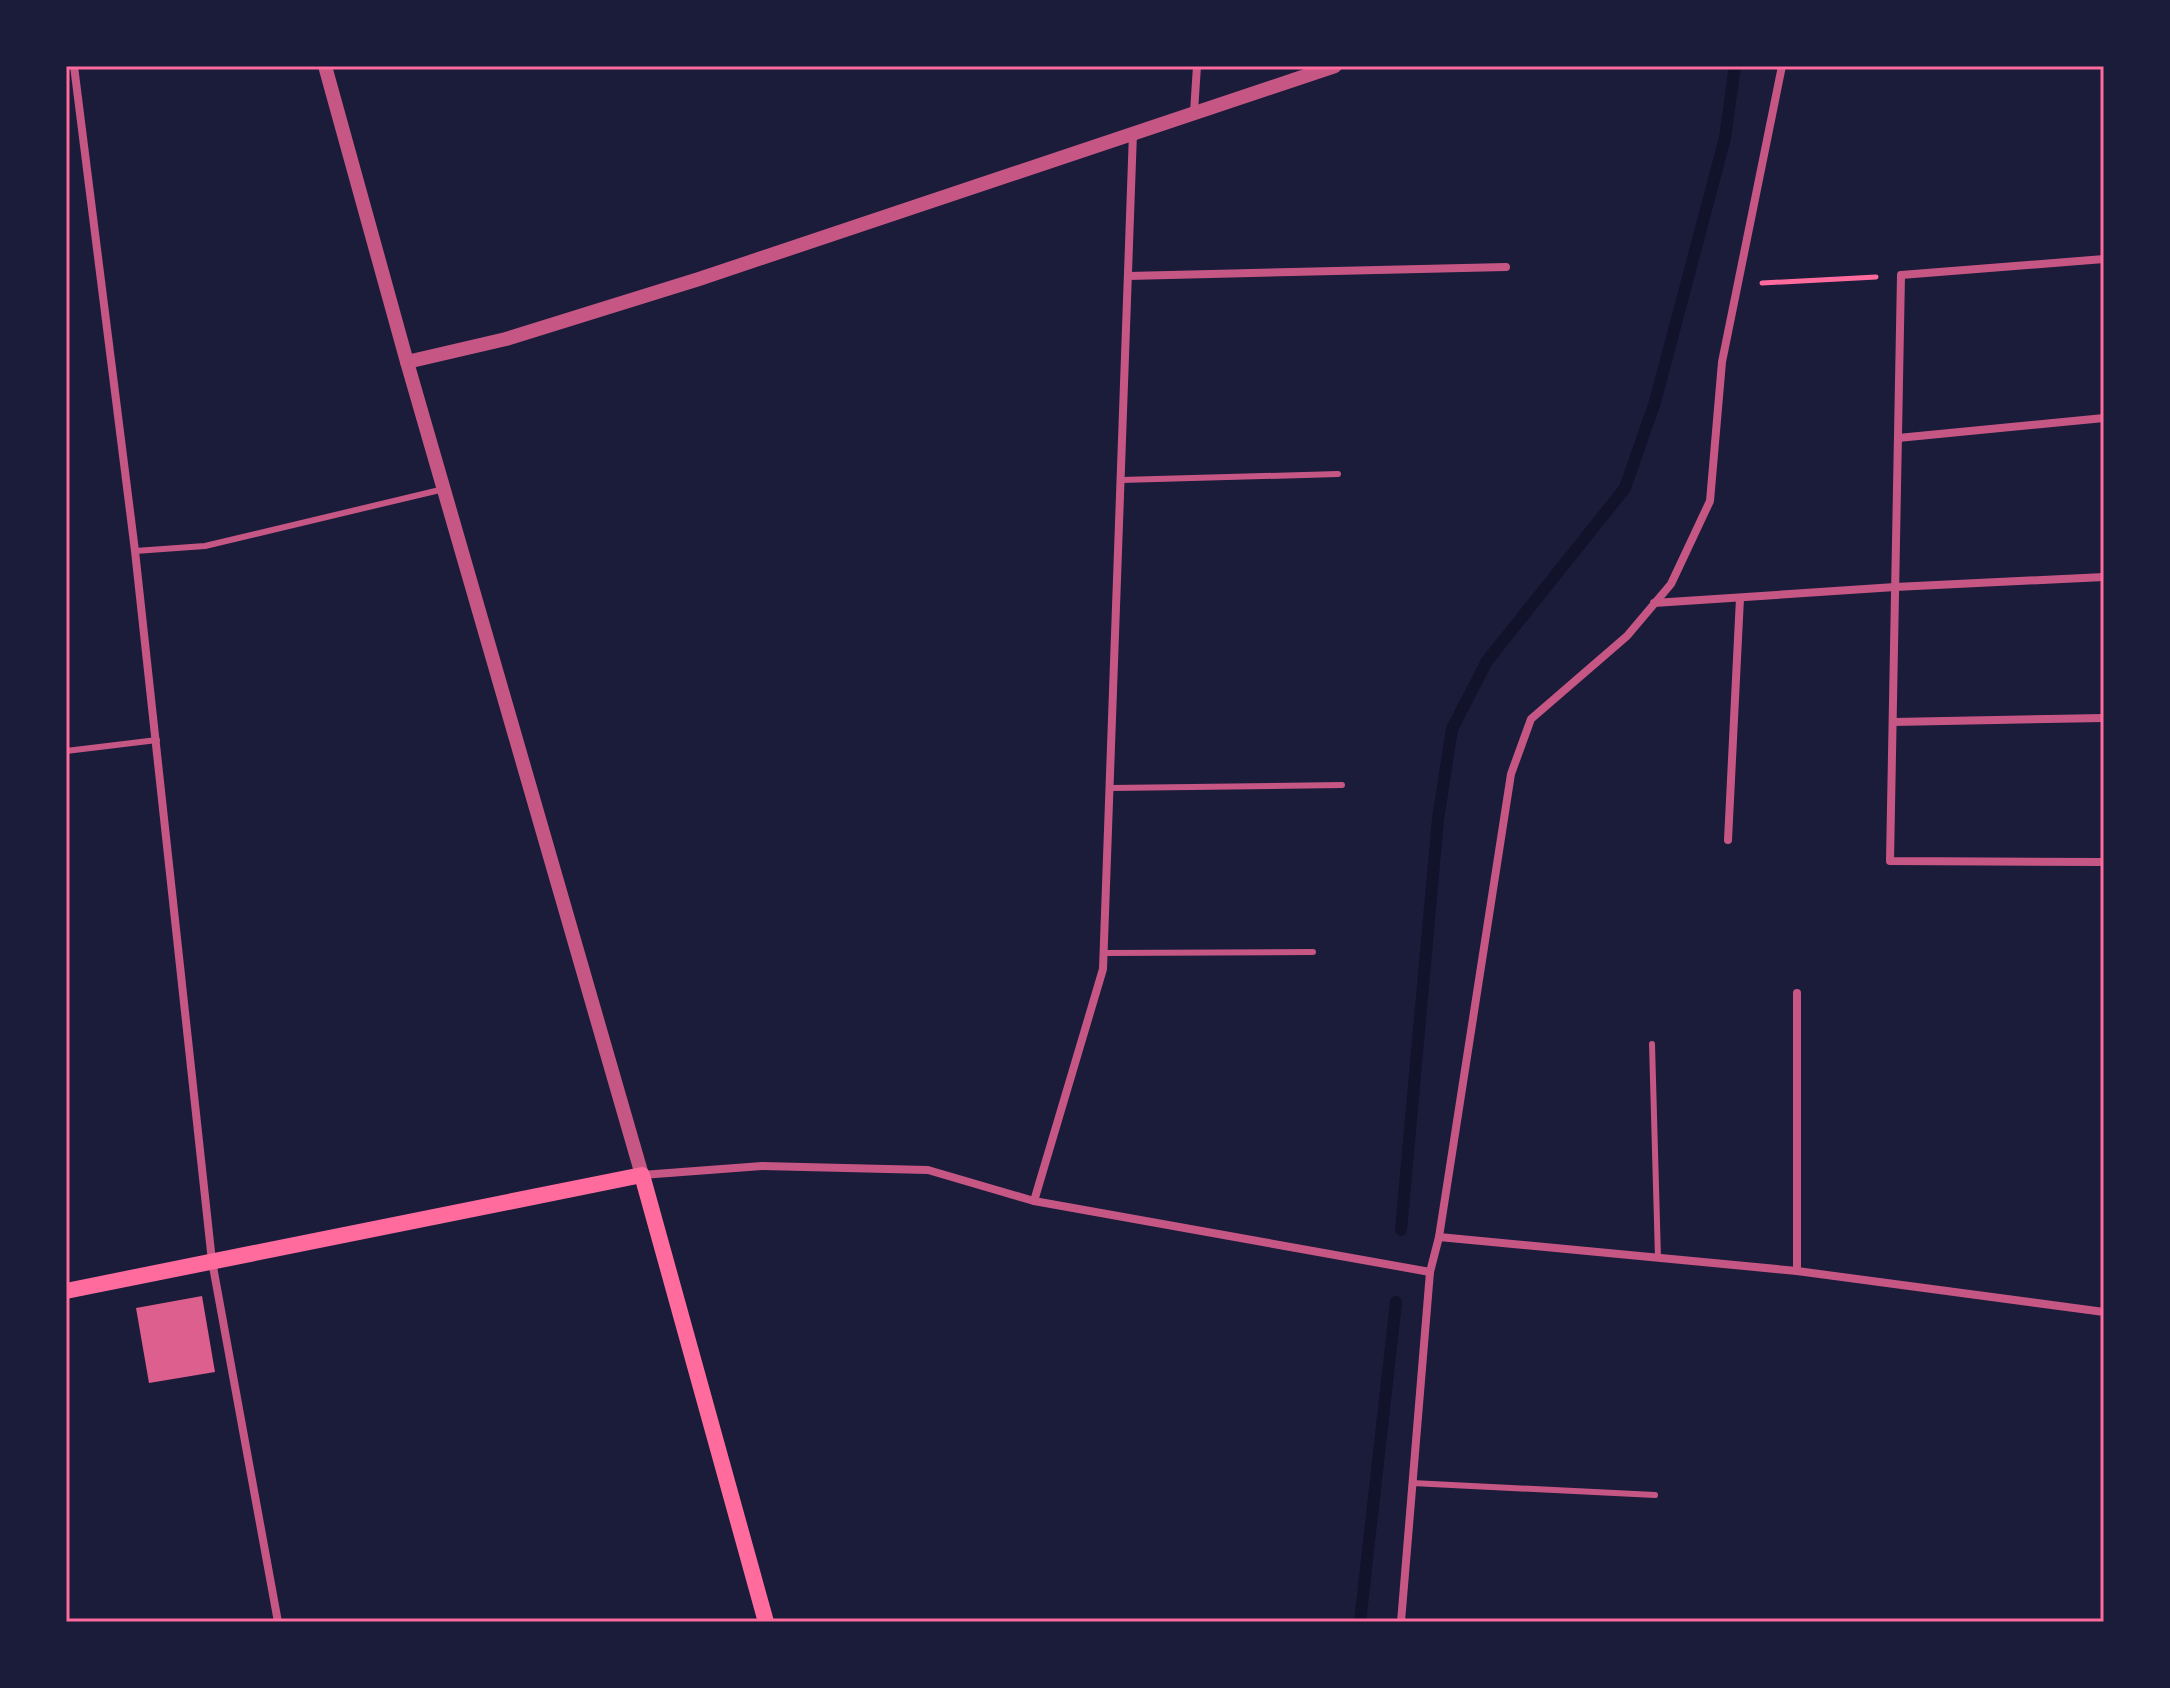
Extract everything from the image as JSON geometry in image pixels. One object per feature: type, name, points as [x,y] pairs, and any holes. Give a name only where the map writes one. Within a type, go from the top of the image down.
[{"type":"main road","points":[[66,1291],[642,1175],[766,1622]]},
{"type":"street","points":[[74,66],[157,740],[212,1261],[278,1622]]},
{"type":"street","points":[[325,66],[407,362],[642,1175],[762,1166],[928,1170],[1034,1201],[1430,1272]]},
{"type":"street","points":[[1194,112],[1197,66]]},
{"type":"street","points":[[407,362],[506,339],[699,279],[1335,66]]},
{"type":"street","points":[[1401,1622],[1430,1272],[1439,1237],[1511,774],[1531,719],[1627,636],[1671,584],[1710,501],[1722,362],[1782,66]]},
{"type":"street","points":[[1034,1201],[1103,969],[1133,133]]},
{"type":"street","points":[[2104,259],[1901,275],[1890,861],[2104,862]]},
{"type":"street","points":[[1128,276],[1506,267]]},
{"type":"street","points":[[1898,438],[2104,418]]},
{"type":"street","points":[[1654,603],[2104,577]]},
{"type":"street","points":[[1728,840],[1740,598]]},
{"type":"street","points":[[1893,722],[2104,718]]},
{"type":"street","points":[[1797,993],[1797,1271]]},
{"type":"street","points":[[1439,1237],[1797,1271],[2104,1312]]},
{"type":"lane","points":[[1121,480],[1338,474]]},
{"type":"lane","points":[[135,551],[205,546],[444,489]]},
{"type":"lane","points":[[66,751],[157,740]]},
{"type":"lane","points":[[1110,788],[1342,785]]},
{"type":"lane","points":[[1104,953],[1313,952]]},
{"type":"lane","points":[[1652,1044],[1658,1258]]},
{"type":"lane","points":[[1412,1483],[1655,1495]]},
{"type":"path","points":[[1738,284],[1901,275]]},
{"type":"building","points":[[202,1296],[215,1372],[149,1383],[136,1308]]},
{"type":"waterway","points":[[1401,1230],[1438,819],[1452,729],[1487,661],[1625,488],[1655,402],[1725,138],[1735,66]]},
{"type":"waterway","points":[[1360,1622],[1396,1302]]}]
